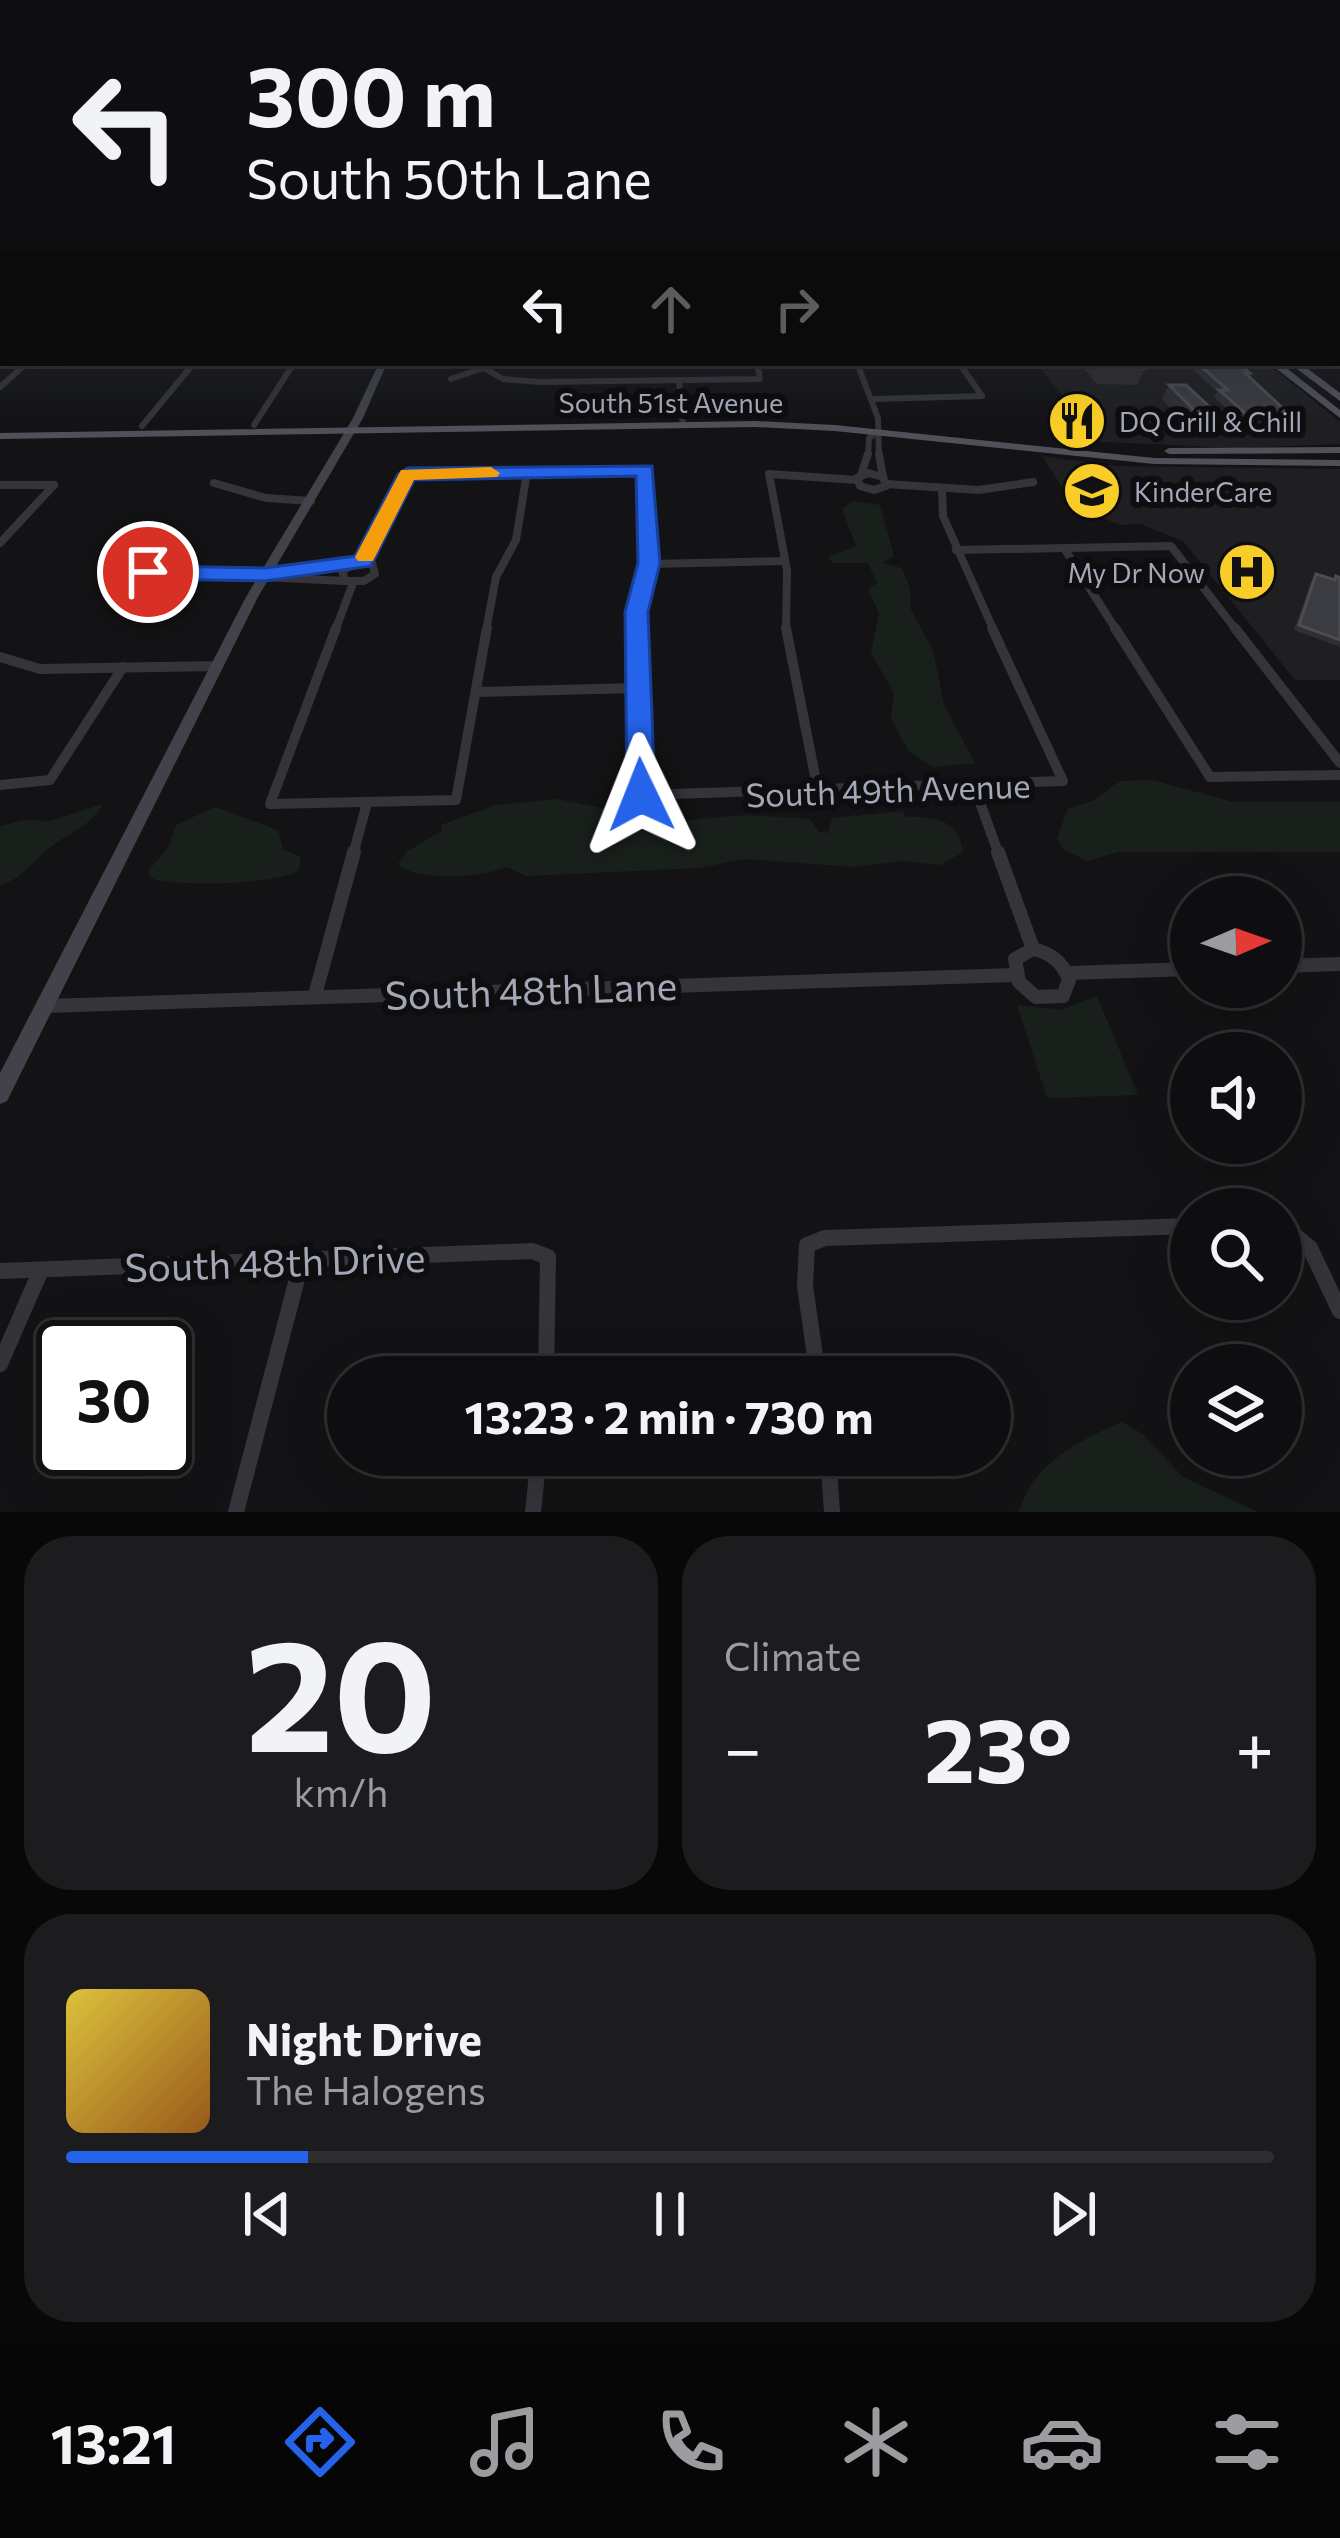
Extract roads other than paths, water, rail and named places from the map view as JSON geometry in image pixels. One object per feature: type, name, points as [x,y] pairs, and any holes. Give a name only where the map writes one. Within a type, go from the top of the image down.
[{"type":"main road","points":[[1278,366],[1340,415]]},
{"type":"main road","points":[[1298,366],[1340,398]]},
{"type":"main road","name":"South 51st Avenue","points":[[0,432],[682,421],[878,428],[1127,449],[1340,450]]},
{"type":"main road","name":"South 51st Avenue","points":[[139,430],[254,424],[351,426]]},
{"type":"main road","name":"South 51st Avenue","points":[[878,428],[1154,461],[1340,463]]},
{"type":"street","points":[[0,386],[23,366]]},
{"type":"street","points":[[139,430],[192,366]]},
{"type":"street","points":[[254,424],[291,366]]},
{"type":"street","points":[[0,1094],[265,574],[311,501],[381,366]]},
{"type":"street","points":[[451,379],[479,366],[517,381],[760,379],[758,366]]},
{"type":"street","points":[[616,366],[616,381]]},
{"type":"street","points":[[858,366],[873,399],[885,481]]},
{"type":"street","points":[[873,399],[982,396],[961,366]]},
{"type":"street","points":[[679,380],[682,421]]},
{"type":"street","points":[[858,477],[867,466],[869,438],[878,428]]},
{"type":"street","points":[[349,582],[342,571],[357,563],[408,474],[646,470],[649,563],[636,612],[637,688],[476,692]]},
{"type":"street","points":[[349,582],[270,804],[455,800],[496,577],[516,540],[527,472]]},
{"type":"street","points":[[818,791],[786,638],[789,591],[769,473],[858,477],[942,489],[1011,489],[1033,482]]},
{"type":"street","points":[[858,477],[870,489],[885,481]]},
{"type":"street","points":[[214,483],[266,498],[311,501]]},
{"type":"street","points":[[0,485],[53,484],[0,543]]},
{"type":"street","points":[[942,489],[943,516],[956,550],[1171,546],[1340,763]]},
{"type":"street","points":[[1064,548],[1210,777],[1340,775]]},
{"type":"street","name":"South 49th Avenue","points":[[637,688],[641,795],[1063,782],[956,550]]},
{"type":"street","points":[[116,561],[148,572],[265,574],[349,582],[368,580],[376,571],[357,563],[265,574]]},
{"type":"street","points":[[649,563],[784,561]]},
{"type":"street","points":[[0,657],[40,669],[217,666]]},
{"type":"street","points":[[0,785],[50,780],[123,667]]},
{"type":"street","points":[[974,786],[1033,949],[1058,959],[1067,974]]},
{"type":"street","points":[[315,995],[367,803]]},
{"type":"street","points":[[1016,975],[1016,959],[1033,949]]},
{"type":"street","points":[[1302,965],[1340,964]]},
{"type":"street","name":"South 48th Lane","points":[[46,1006],[1016,975],[1029,993],[1051,1000],[1067,992],[1067,974],[1170,970]]},
{"type":"street","points":[[815,1356],[805,1286],[806,1244],[825,1238],[1170,1227]]},
{"type":"street","points":[[1302,1250],[1340,1312]]},
{"type":"street","name":"South 48th Drive","points":[[0,1271],[532,1251],[548,1257],[546,1356]]},
{"type":"street","points":[[236,1512],[302,1260]]},
{"type":"street","points":[[0,1364],[41,1270]]},
{"type":"street","points":[[533,1512],[537,1476]]},
{"type":"street","points":[[829,1476],[832,1512]]},
{"type":"place","name":"DQ Grill & Chill","points":[[1077,421]]},
{"type":"place","name":"KinderCare","points":[[1092,491]]},
{"type":"place","name":"My Dr Now","points":[[1247,572]]}]
